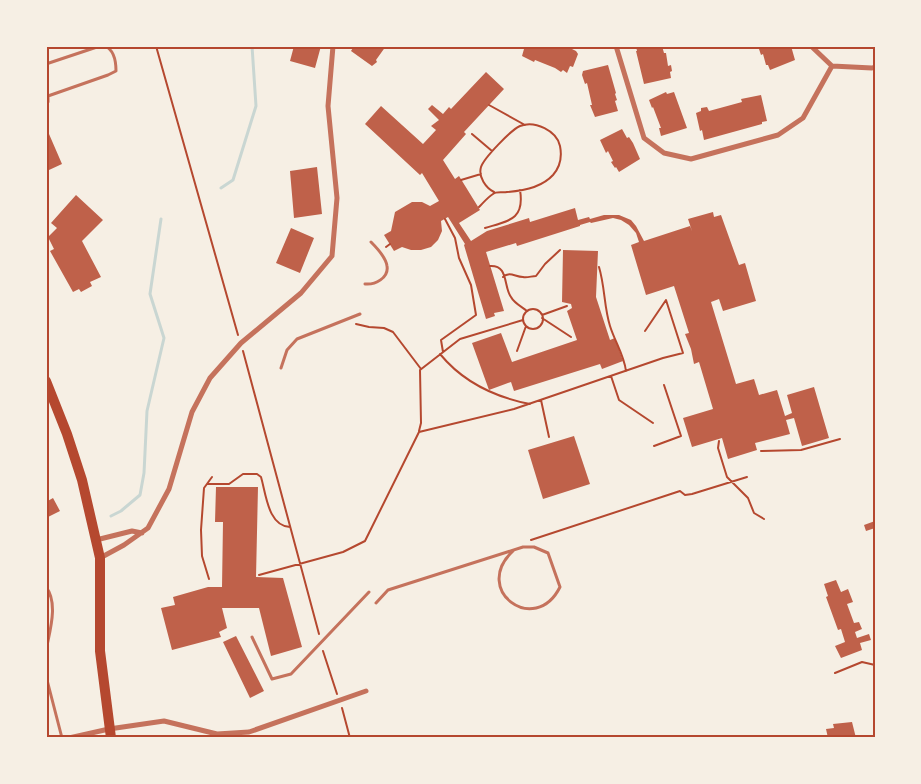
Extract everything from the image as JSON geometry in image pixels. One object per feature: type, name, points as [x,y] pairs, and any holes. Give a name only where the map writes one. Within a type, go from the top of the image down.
[{"type":"main road","points":[[46,381],[67,434],[82,480],[100,558],[100,651],[110,733]]},
{"type":"street","points":[[100,558],[124,546],[148,528],[169,489],[192,412],[205,386],[241,343],[301,293],[332,256],[337,198],[328,106],[332,46]]},
{"type":"street","points":[[616,46],[644,138],[664,153],[691,159],[778,134],[803,118],[832,66]]},
{"type":"street","points":[[811,46],[832,66],[875,67]]},
{"type":"street","points":[[96,540],[132,531],[142,533]]},
{"type":"street","points":[[69,738],[110,733],[164,721],[217,734],[249,732],[366,691]]},
{"type":"lane","points":[[46,64],[100,46]]},
{"type":"lane","points":[[46,104],[48,102],[47,95],[116,71],[113,53],[105,46]]},
{"type":"lane","points":[[365,284],[372,285],[382,280],[386,273],[387,266],[384,259],[372,242]]},
{"type":"lane","points":[[281,368],[287,350],[297,339],[360,314]]},
{"type":"lane","points":[[376,603],[388,590],[513,552],[523,547],[534,547],[548,553],[560,587],[555,597],[548,604],[539,608],[520,608],[504,596],[498,577],[505,559],[513,552]]},
{"type":"lane","points":[[46,587],[52,611],[46,652]]},
{"type":"lane","points":[[252,637],[272,679],[291,674],[369,592]]},
{"type":"lane","points":[[46,676],[62,738]]},
{"type":"path","points":[[156,46],[241,343],[328,669],[340,700],[350,738]]},
{"type":"path","points":[[489,105],[525,126]]},
{"type":"path","points":[[520,126],[525,126],[539,126],[547,129],[554,135],[559,143],[561,155],[559,165],[552,175],[541,184],[520,190],[494,192],[488,188],[481,174],[481,167],[492,151],[520,126]]},
{"type":"path","points":[[472,134],[492,151]]},
{"type":"path","points":[[462,180],[481,174]]},
{"type":"path","points":[[485,228],[517,216],[521,204],[520,190]]},
{"type":"path","points":[[479,207],[494,192]]},
{"type":"path","points":[[443,352],[441,340],[476,315],[471,285],[459,258],[455,238],[445,219]]},
{"type":"path","points":[[386,247],[390,244]]},
{"type":"path","points":[[504,276],[511,274],[523,277],[536,276],[545,264],[560,250]]},
{"type":"path","points":[[490,266],[496,265],[501,268],[510,297],[527,311]]},
{"type":"path","points":[[599,267],[610,328],[619,346],[626,371]]},
{"type":"path","points":[[419,432],[531,404],[626,371],[683,354],[666,300],[645,331]]},
{"type":"path","points":[[542,317],[567,306]]},
{"type":"path","points":[[527,311],[536,309],[542,317],[571,337]]},
{"type":"path","points":[[421,369],[460,339],[523,320],[527,311]]},
{"type":"path","points":[[526,326],[536,328],[541,323],[542,317]]},
{"type":"path","points":[[517,351],[526,326],[523,320]]},
{"type":"path","points":[[259,576],[343,552],[365,541],[419,432],[421,424],[421,369],[397,336],[389,329],[357,323],[349,325]]},
{"type":"path","points":[[440,354],[454,370],[482,389],[512,400],[531,404]]},
{"type":"path","points":[[611,376],[619,400],[653,423]]},
{"type":"path","points":[[654,446],[681,436],[664,385]]},
{"type":"path","points":[[540,400],[549,437]]},
{"type":"path","points":[[761,451],[801,450],[840,439]]},
{"type":"path","points":[[719,441],[718,448],[727,477],[748,498],[754,512],[764,519]]},
{"type":"path","points":[[207,484],[229,484],[243,474],[257,474],[261,477],[270,511],[275,520],[285,527],[290,527]]},
{"type":"path","points":[[209,579],[202,556],[201,530],[204,488],[212,477]]},
{"type":"path","points":[[527,541],[680,491],[692,494],[748,477]]},
{"type":"path","points":[[835,673],[862,662],[875,665]]},
{"type":"building","points":[[294,46],[321,46],[315,68],[290,61]]},
{"type":"building","points":[[354,46],[386,46],[376,60],[377,62],[372,66],[351,51]]},
{"type":"building","points":[[523,46],[566,46],[578,54],[573,67],[570,66],[567,73],[522,56]]},
{"type":"building","points":[[636,46],[662,46],[664,53],[666,53],[668,66],[671,65],[671,78],[644,84]]},
{"type":"building","points":[[758,46],[791,46],[795,60],[770,70]]},
{"type":"building","points":[[608,65],[616,93],[617,100],[615,101],[618,111],[595,117],[590,105],[592,105],[587,83],[585,84],[582,75],[583,71]]},
{"type":"building","points":[[486,72],[504,89],[464,132],[466,134],[443,160],[455,179],[459,176],[480,210],[459,223],[471,241],[487,231],[529,218],[530,222],[575,208],[578,220],[604,215],[619,215],[631,220],[644,241],[690,226],[692,231],[688,219],[713,212],[714,217],[721,215],[739,265],[745,263],[756,301],[723,311],[719,299],[711,302],[736,384],[754,379],[759,395],[777,390],[785,416],[792,413],[787,395],[814,387],[829,438],[802,446],[794,418],[786,420],[790,434],[755,443],[757,450],[728,459],[722,438],[692,447],[683,418],[713,409],[699,362],[694,364],[685,334],[689,333],[674,286],[646,295],[631,245],[639,242],[636,233],[621,220],[613,218],[590,222],[517,246],[516,243],[486,252],[504,311],[494,313],[495,316],[486,319],[465,244],[448,217],[441,221],[442,231],[438,240],[431,247],[411,250],[402,247],[394,251],[384,235],[391,231],[395,212],[412,202],[422,202],[430,206],[439,201],[422,173],[420,175],[365,124],[381,106],[423,144],[436,130],[431,126],[439,120],[428,109],[432,105],[443,114],[449,107],[451,109]]},
{"type":"building","points":[[666,92],[667,94],[674,92],[687,128],[661,136],[659,128],[661,128],[649,100]]},
{"type":"building","points":[[761,95],[767,121],[704,140],[696,113],[701,111],[701,108],[707,107],[709,111],[742,102],[741,99]]},
{"type":"building","points":[[622,129],[627,138],[629,137],[633,143],[640,159],[619,172],[611,162],[613,161],[608,151],[606,153],[600,140]]},
{"type":"building","points":[[49,134],[62,164],[49,170],[46,164],[46,136]]},
{"type":"building","points":[[317,167],[322,214],[294,218],[290,171]]},
{"type":"building","points":[[76,195],[103,220],[82,241],[101,277],[90,282],[92,286],[81,292],[79,289],[73,292],[50,251],[54,249],[48,237],[57,228],[51,223]]},
{"type":"building","points":[[291,228],[314,238],[300,273],[276,263]]},
{"type":"building","points":[[563,250],[598,251],[596,297],[610,340],[615,338],[623,361],[602,369],[600,364],[514,391],[511,382],[489,390],[472,343],[501,333],[512,362],[577,340],[567,311],[572,308],[571,304],[562,302]]},
{"type":"building","points":[[574,436],[590,484],[543,499],[528,450]]},
{"type":"building","points":[[216,487],[258,487],[256,577],[283,578],[302,647],[271,656],[259,608],[222,608],[227,628],[219,632],[221,637],[172,650],[161,608],[175,605],[173,597],[208,587],[222,587],[223,522],[215,522]]},
{"type":"building","points":[[53,498],[60,511],[46,518],[46,502]]},
{"type":"building","points":[[875,521],[875,528],[866,531],[864,525]]},
{"type":"building","points":[[836,580],[841,592],[848,589],[853,602],[847,604],[854,623],[859,622],[862,629],[855,632],[857,638],[869,634],[871,640],[860,643],[862,650],[841,658],[835,646],[845,642],[841,629],[838,630],[826,597],[828,596],[824,584]]},
{"type":"building","points":[[236,636],[264,691],[250,698],[223,642]]},
{"type":"building","points":[[852,722],[856,738],[828,738],[826,729],[834,728],[833,724]]},
{"type":"waterway","points":[[221,188],[233,180],[256,106],[252,46]]},
{"type":"waterway","points":[[111,516],[121,511],[140,495],[144,473],[147,411],[164,338],[150,294],[161,219]]}]
